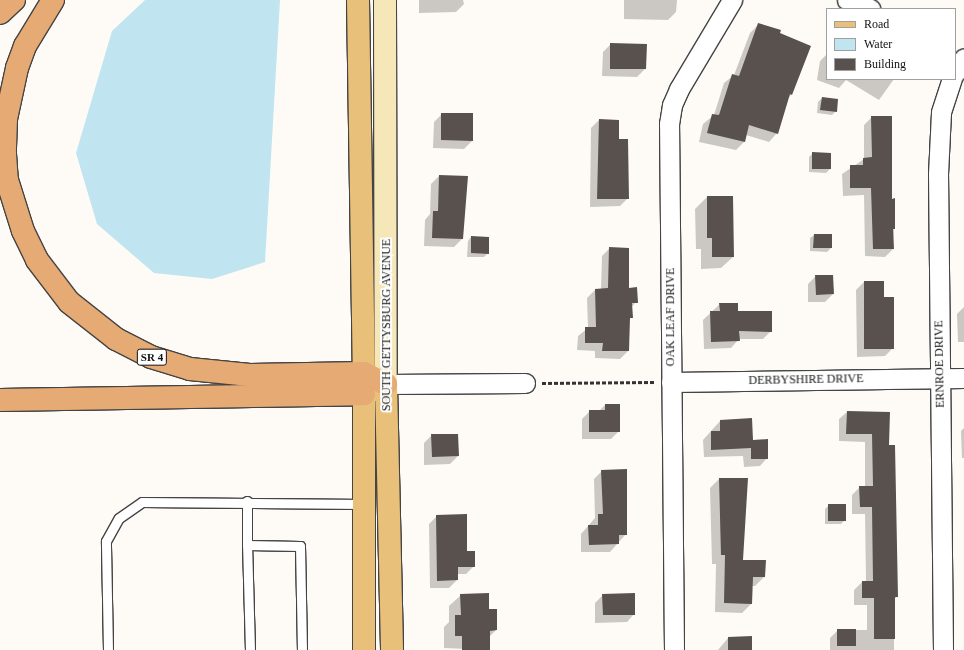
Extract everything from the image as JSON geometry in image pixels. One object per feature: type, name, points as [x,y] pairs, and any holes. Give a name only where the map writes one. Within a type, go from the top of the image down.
[{"type":"highway","points":[[0,13],[14,0]]},
{"type":"highway","name":"SR 4","points":[[53,0],[25,46],[17,68],[6,119],[5,154],[7,180],[23,231],[52,282],[95,325],[116,339],[171,364],[230,374],[364,384],[386,384]]},
{"type":"highway","points":[[0,400],[364,384]]},
{"type":"main road","name":"SOUTH GETTYSBURG AVENUE","points":[[358,0],[364,384],[364,650]]},
{"type":"main road","name":"SOUTH GETTYSBURG AVENUE","points":[[386,0],[386,384],[392,650]]},
{"type":"street","name":"OAK LEAF DRIVE","points":[[674,650],[669,124],[672,105],[679,89],[732,0]]},
{"type":"street","points":[[847,0],[867,8]]},
{"type":"street","name":"ERNROE DRIVE","points":[[943,650],[938,174],[941,112],[952,80]]},
{"type":"street","name":"DERBYSHIRE DRIVE","points":[[671,382],[940,377],[964,378]]},
{"type":"street","points":[[386,384],[525,383]]},
{"type":"lane","points":[[108,650],[106,541],[120,518],[142,502],[247,501],[364,504]]},
{"type":"lane","points":[[247,501],[250,650]]},
{"type":"lane","points":[[247,546],[300,546],[302,650]]},
{"type":"path","points":[[525,383],[671,382]]},
{"type":"water","points":[[145,0],[280,0],[265,262],[212,279],[154,273],[97,224],[76,153],[112,31]]},
{"type":"building","points":[[758,23],[781,30],[780,33],[811,46],[792,95],[790,94],[778,134],[749,125],[745,142],[707,133],[712,114],[719,115],[732,74],[739,76]]},
{"type":"building","points":[[610,43],[647,44],[646,69],[610,69]]},
{"type":"building","points":[[822,97],[838,99],[837,112],[820,110]]},
{"type":"building","points":[[441,113],[473,113],[473,141],[441,140]]},
{"type":"building","points":[[871,116],[892,116],[892,199],[895,198],[895,229],[893,229],[894,249],[873,249],[871,188],[850,188],[850,165],[863,165],[863,158],[872,157]]},
{"type":"building","points":[[599,119],[619,120],[619,139],[628,139],[629,199],[597,199]]},
{"type":"building","points":[[812,152],[831,153],[831,169],[812,169]]},
{"type":"building","points":[[439,175],[468,176],[463,239],[432,238],[433,211],[438,211]]},
{"type":"building","points":[[707,196],[733,196],[734,257],[712,257],[712,238],[707,238]]},
{"type":"building","points":[[814,234],[832,234],[832,248],[813,248]]},
{"type":"building","points":[[471,236],[489,237],[489,254],[471,253]]},
{"type":"building","points":[[609,247],[629,248],[629,288],[637,287],[638,303],[632,303],[633,318],[630,318],[629,351],[602,351],[603,343],[585,343],[585,327],[596,327],[595,289],[608,288]]},
{"type":"building","points":[[815,275],[833,275],[834,294],[816,295]]},
{"type":"building","points":[[864,281],[884,281],[884,297],[894,297],[894,349],[864,349]]},
{"type":"building","points":[[719,303],[738,303],[738,311],[772,311],[772,332],[739,331],[740,341],[711,342],[710,311],[720,311]]},
{"type":"building","points":[[605,404],[620,404],[620,432],[589,432],[589,410],[605,410]]},
{"type":"building","points":[[847,411],[890,412],[889,445],[895,445],[898,597],[895,597],[895,639],[874,639],[874,598],[862,598],[862,581],[873,581],[872,507],[860,507],[859,486],[873,486],[872,434],[846,434]]},
{"type":"building","points":[[752,418],[753,440],[768,439],[768,459],[751,459],[751,448],[711,450],[711,431],[720,431],[720,420]]},
{"type":"building","points":[[431,434],[458,434],[459,456],[432,457]]},
{"type":"building","points":[[627,469],[627,535],[619,535],[619,544],[589,545],[588,525],[598,525],[598,514],[603,514],[601,470]]},
{"type":"building","points":[[719,478],[748,478],[743,560],[766,560],[765,577],[753,577],[752,604],[724,603],[725,555],[721,555]]},
{"type":"building","points":[[828,504],[846,504],[846,521],[828,521]]},
{"type":"building","points":[[467,514],[467,551],[475,551],[475,567],[458,567],[458,580],[437,581],[436,515]]},
{"type":"building","points":[[489,593],[489,609],[497,609],[497,630],[490,631],[490,650],[462,650],[462,636],[455,636],[455,615],[461,615],[460,594]]},
{"type":"building","points":[[635,593],[635,615],[603,615],[602,594]]},
{"type":"building","points":[[837,629],[856,629],[856,646],[837,646]]},
{"type":"building","points":[[752,636],[752,650],[728,650],[728,637]]}]
